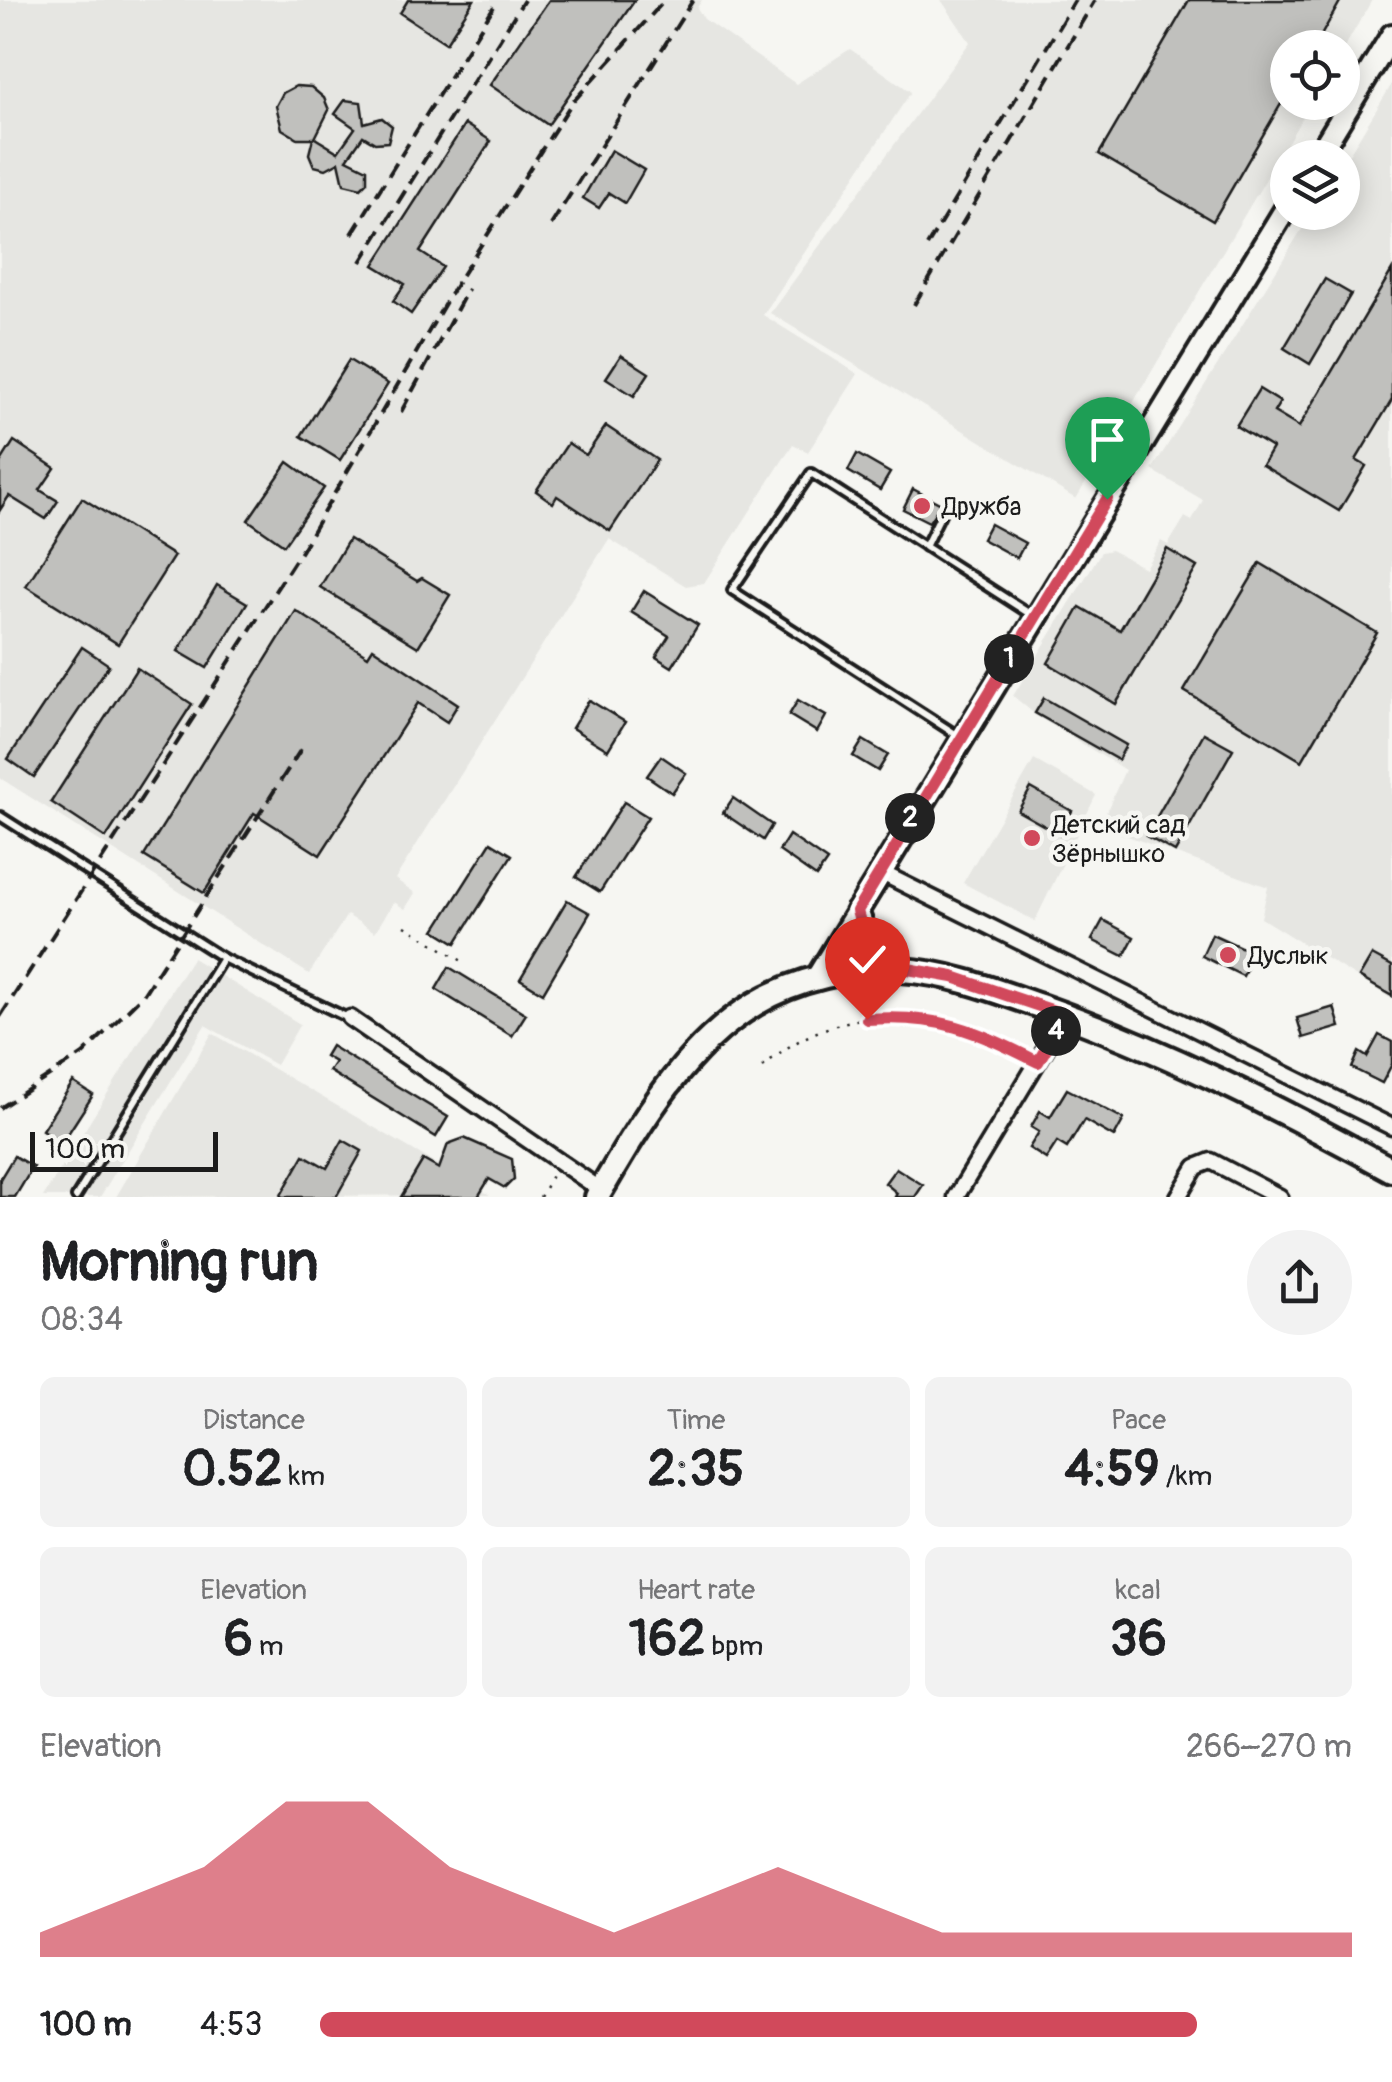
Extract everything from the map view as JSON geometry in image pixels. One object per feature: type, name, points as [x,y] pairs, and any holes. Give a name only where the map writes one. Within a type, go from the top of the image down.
[{"type":"main road","points":[[1328,140],[1392,35]]},
{"type":"main road","points":[[816,979],[878,870],[1273,230]]},
{"type":"main road","points":[[857,911],[872,950],[891,966],[953,977],[1066,1015],[1235,1089],[1392,1170]]},
{"type":"main road","points":[[599,1193],[659,1098],[709,1040],[754,1004],[816,979],[864,970],[906,970]]},
{"type":"street","points":[[878,870],[1392,1126]]},
{"type":"street","points":[[956,1197],[1066,1015]]},
{"type":"street","points":[[350,1018],[561,1161],[599,1193]]},
{"type":"street","points":[[1178,1197],[1196,1167],[1212,1161],[1280,1197]]},
{"type":"lane","points":[[960,737],[732,590],[811,474],[1034,617]]},
{"type":"lane","points":[[925,547],[942,512]]},
{"type":"lane","points":[[0,816],[223,958],[350,1018]]},
{"type":"lane","points":[[76,1197],[223,958]]},
{"type":"path","points":[[405,926],[462,962]]},
{"type":"path","points":[[763,1067],[777,1053],[821,1030],[894,1017],[956,1023],[1038,1062]]},
{"type":"path","points":[[540,1197],[561,1161]]},
{"type":"shaded area","points":[[0,0],[702,0],[697,8],[704,19],[796,84],[850,49],[911,92],[763,315],[858,374],[808,452],[793,444],[704,583],[686,586],[609,539],[395,879],[415,893],[405,909],[394,902],[375,932],[347,915],[309,974],[0,778]]},
{"type":"shaded area","points":[[941,0],[1372,0],[1355,30],[1270,30],[1270,120],[1301,120],[1289,140],[1270,140],[1270,172],[1076,499],[770,313],[970,42]]},
{"type":"shaded area","points":[[1392,84],[1392,999],[1261,918],[1268,887],[1100,826],[1125,770],[1037,716],[1013,696],[1101,552],[1111,550],[1145,568],[1161,541],[1168,545],[1185,517],[1192,521],[1203,500],[1152,470],[1301,230],[1360,230],[1358,140]]},
{"type":"shaded area","name":"Детский сад Зёрнышко","points":[[1034,760],[1096,795],[1035,921],[963,883]]},
{"type":"shaded area","points":[[192,958],[300,1024],[276,1065],[205,1025],[100,1197],[43,1197]]},
{"type":"shaded area","points":[[212,1033],[490,1195],[116,1197]]},
{"type":"building","points":[[408,0],[474,0],[446,43],[400,13]]},
{"type":"building","points":[[549,0],[635,0],[548,125],[490,85]]},
{"type":"building","points":[[1189,0],[1341,0],[1324,30],[1270,30],[1272,120],[1213,221],[1099,154]]},
{"type":"building","points":[[296,86],[311,87],[324,98],[329,110],[315,138],[338,152],[355,128],[335,114],[345,100],[361,102],[364,123],[382,118],[392,126],[388,142],[375,143],[363,136],[347,159],[367,169],[367,182],[361,188],[344,184],[339,162],[326,169],[314,166],[309,154],[313,138],[297,138],[282,129],[276,106],[283,93]]},
{"type":"building","points":[[465,124],[491,141],[420,252],[443,267],[411,314],[393,301],[405,284],[374,265]]},
{"type":"building","points":[[611,150],[644,170],[625,203],[609,193],[599,208],[583,198]]},
{"type":"building","points":[[1392,270],[1392,400],[1356,460],[1366,466],[1339,511],[1262,465],[1272,448],[1236,426],[1259,389],[1280,402],[1274,412],[1299,427]]},
{"type":"building","points":[[1325,279],[1351,294],[1310,364],[1284,348]]},
{"type":"building","points":[[621,355],[649,373],[634,396],[606,378]]},
{"type":"building","points":[[349,360],[388,384],[340,460],[301,436]]},
{"type":"building","points":[[606,426],[657,460],[610,531],[557,496],[553,503],[536,491],[568,443],[586,455]]},
{"type":"building","points":[[14,441],[55,468],[40,490],[58,501],[46,519],[9,496],[0,510],[0,463]]},
{"type":"building","points":[[857,454],[890,473],[880,490],[848,471]]},
{"type":"building","points":[[288,462],[324,488],[284,545],[248,520]]},
{"type":"building","name":"Дружба","points":[[913,489],[941,504],[929,522],[903,509]]},
{"type":"building","points":[[82,498],[174,556],[118,644],[26,586]]},
{"type":"building","points":[[990,524],[1025,543],[1017,558],[982,539]]},
{"type":"building","points":[[349,539],[417,581],[422,578],[450,595],[418,647],[320,587]]},
{"type":"building","points":[[1167,549],[1197,567],[1116,704],[1048,663],[1080,607],[1120,630]]},
{"type":"building","points":[[1260,563],[1377,633],[1302,761],[1184,691]]},
{"type":"building","points":[[217,585],[247,603],[207,668],[178,651]]},
{"type":"building","points":[[644,591],[698,625],[672,667],[656,657],[669,636],[631,612]]},
{"type":"building","points":[[296,611],[368,656],[373,648],[458,704],[447,722],[418,703],[320,855],[254,813],[204,893],[144,856]]},
{"type":"building","points":[[82,647],[109,665],[34,777],[8,759]]},
{"type":"building","points":[[137,668],[192,704],[106,838],[51,802]]},
{"type":"building","points":[[1044,698],[1126,745],[1118,760],[1035,713]]},
{"type":"building","points":[[589,700],[625,722],[608,750],[572,728]]},
{"type":"building","points":[[798,700],[826,716],[817,732],[789,715]]},
{"type":"building","points":[[1204,733],[1233,749],[1175,852],[1146,836]]},
{"type":"building","points":[[863,740],[888,755],[878,771],[853,756]]},
{"type":"building","points":[[661,756],[686,773],[672,793],[647,776]]},
{"type":"building","points":[[1031,788],[1072,811],[1059,834],[1018,811]]},
{"type":"building","points":[[733,798],[772,825],[763,840],[723,813]]},
{"type":"building","points":[[624,802],[648,817],[600,892],[576,877]]},
{"type":"building","points":[[789,835],[827,861],[816,877],[779,851]]},
{"type":"building","points":[[491,842],[512,855],[456,943],[435,930]]},
{"type":"building","points":[[567,900],[590,913],[543,993],[520,979]]},
{"type":"building","points":[[1103,920],[1134,937],[1124,956],[1092,940]]},
{"type":"building","name":"Дуслык","points":[[1212,934],[1254,953],[1243,976],[1202,956]]},
{"type":"building","points":[[1372,955],[1392,966],[1392,996],[1359,977]]},
{"type":"building","points":[[449,967],[526,1014],[512,1036],[436,989]]},
{"type":"building","points":[[1334,1007],[1340,1027],[1303,1038],[1297,1018]]},
{"type":"building","points":[[1379,1035],[1392,1042],[1392,1064],[1382,1083],[1352,1068],[1359,1052],[1367,1057]]},
{"type":"building","points":[[331,1046],[448,1117],[436,1137],[329,1071],[335,1062],[325,1056]]},
{"type":"building","points":[[73,1082],[93,1095],[62,1143],[42,1130]]},
{"type":"building","points":[[1067,1089],[1124,1119],[1114,1137],[1084,1120],[1067,1148],[1057,1142],[1046,1159],[1029,1148],[1039,1132],[1031,1127],[1040,1111],[1050,1117]]},
{"type":"building","points":[[464,1138],[512,1159],[514,1179],[505,1188],[489,1179],[478,1197],[401,1197],[423,1160],[439,1169],[448,1144]]},
{"type":"building","points":[[343,1140],[362,1151],[336,1197],[280,1197],[304,1155],[327,1168]]},
{"type":"building","points":[[14,1156],[33,1167],[15,1197],[0,1197],[0,1179]]},
{"type":"building","points":[[896,1168],[923,1185],[915,1197],[895,1197],[897,1193],[885,1183]]},
{"type":"railway","points":[[352,234],[498,0]]},
{"type":"railway","points":[[361,262],[524,0]]},
{"type":"railway","points":[[0,1017],[301,551],[458,281],[571,104],[665,0]]},
{"type":"railway","points":[[551,225],[693,0]]},
{"type":"railway","points":[[927,246],[1075,0]]},
{"type":"railway","points":[[914,305],[1095,0]]},
{"type":"railway","points":[[401,412],[468,289]]},
{"type":"railway","points":[[0,1108],[83,1054],[143,995],[303,746]]},
{"type":"place","name":"Дружба","points":[[922,506]]},
{"type":"place","name":"Детский сад Зёрнышко","points":[[1032,838]]},
{"type":"place","name":"Дуслык","points":[[1228,955]]},
{"type":"route","points":[[867,1019],[916,1017],[956,1023],[1038,1062],[1066,1015],[953,977],[891,966],[865,940],[857,911],[878,870],[1107,499]]}]
